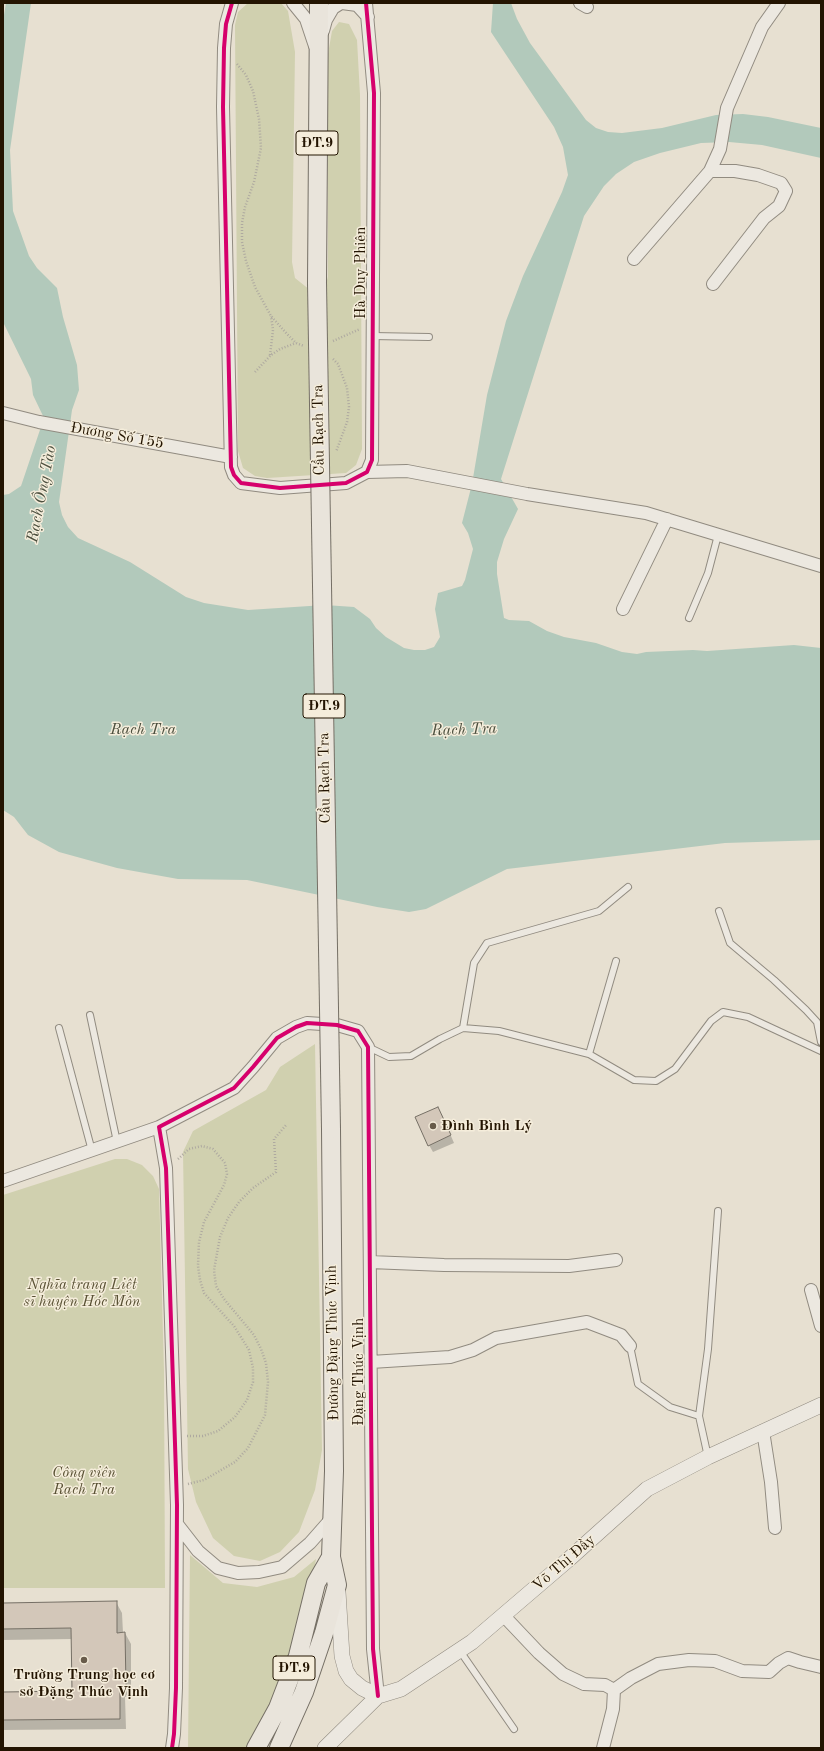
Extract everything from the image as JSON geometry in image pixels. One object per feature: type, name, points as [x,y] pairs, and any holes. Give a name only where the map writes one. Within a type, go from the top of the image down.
[{"type":"main road","name":"ĐT.9","points":[[317,55],[319,3]]},
{"type":"main road","name":"Cầu Rạch Tra","points":[[317,55],[317,282],[331,1129]]},
{"type":"main road","name":"Đường Đặng Thúc Vịnh","points":[[279,1748],[304,1692],[324,1633],[337,1585],[331,1557],[334,1471],[331,1129]]},
{"type":"main road","name":"Đường Đặng Thúc Vịnh","points":[[256,1748],[278,1708],[298,1656],[316,1583],[331,1557]]},
{"type":"street","points":[[232,3],[226,24],[223,107],[231,467],[234,475],[241,483],[280,488],[346,484],[367,472],[407,471],[527,494],[623,509],[666,519],[821,566]]},
{"type":"street","points":[[292,3],[306,19],[317,55]]},
{"type":"street","points":[[317,55],[326,20],[333,8],[341,3],[357,5],[368,17]]},
{"type":"street","name":"Hà Duy Phiên","points":[[366,3],[374,94],[372,460],[367,472]]},
{"type":"street","points":[[634,259],[710,172],[720,149],[727,108],[762,27],[779,3]]},
{"type":"street","points":[[710,172],[735,171],[758,175],[781,183],[786,191],[780,206],[764,218],[713,284]]},
{"type":"street","name":"Đương Số 155","points":[[3,414],[231,457]]},
{"type":"street","points":[[622,609],[666,519]]},
{"type":"street","points":[[3,1181],[159,1127],[234,1088],[277,1038],[301,1025],[307,1023],[337,1025],[358,1031],[368,1047]]},
{"type":"street","name":"Đặng Thúc Vịnh","points":[[368,1047],[373,1649],[378,1696]]},
{"type":"street","points":[[159,1127],[166,1168],[177,1524],[176,1688],[172,1748]]},
{"type":"street","points":[[370,1262],[569,1266],[616,1260]]},
{"type":"street","points":[[810,1290],[821,1326]]},
{"type":"street","points":[[370,1362],[450,1357],[473,1350],[496,1338],[587,1322],[621,1334],[630,1346]]},
{"type":"street","name":"Võ Thị Đầy","points":[[325,1748],[378,1696],[401,1689],[472,1642],[569,1559],[647,1489],[708,1457],[821,1405]]},
{"type":"street","points":[[763,1431],[771,1482],[775,1528]]},
{"type":"street","points":[[177,1524],[198,1551],[218,1568],[238,1573],[259,1572],[282,1567],[310,1543],[332,1518]]},
{"type":"street","points":[[337,1585],[342,1656],[346,1672],[351,1679],[362,1688],[378,1696]]},
{"type":"street","points":[[503,1616],[539,1653],[563,1674],[584,1684],[605,1685],[614,1690]]},
{"type":"street","points":[[614,1690],[630,1678],[658,1664],[689,1660],[715,1661],[742,1671],[769,1672],[779,1662],[788,1658],[821,1667]]},
{"type":"street","points":[[603,1748],[613,1709],[614,1690]]},
{"type":"lane","points":[[372,330],[428,337]]},
{"type":"lane","points":[[689,618],[708,573],[718,535]]},
{"type":"lane","points":[[463,1028],[474,963],[487,942],[599,911],[628,887]]},
{"type":"lane","points":[[719,911],[730,943],[774,980],[810,1014],[817,1022],[821,1042]]},
{"type":"lane","points":[[589,1054],[616,961]]},
{"type":"lane","points":[[368,1047],[389,1057],[412,1056],[440,1039],[463,1028],[499,1031],[589,1054],[634,1080],[656,1080],[675,1069],[711,1021],[723,1012],[748,1017],[821,1051]]},
{"type":"lane","points":[[90,1015],[116,1142]]},
{"type":"lane","points":[[58,1028],[92,1150]]},
{"type":"lane","points":[[708,1457],[699,1416],[708,1349],[718,1211]]},
{"type":"lane","points":[[630,1346],[638,1384],[670,1408],[699,1416]]},
{"type":"lane","points":[[459,1650],[514,1729]]},
{"type":"path","points":[[224,48],[246,75],[253,91],[259,119],[261,148],[254,182],[244,212],[242,242],[246,261],[255,287],[271,316],[286,334],[296,343],[308,348]]},
{"type":"path","points":[[269,357],[273,330],[271,316]]},
{"type":"path","points":[[331,342],[372,330]]},
{"type":"path","points":[[255,372],[269,357],[280,349],[296,343]]},
{"type":"path","points":[[330,356],[338,364],[347,388],[349,407],[347,422],[338,448],[333,457]]},
{"type":"path","points":[[176,1486],[204,1480],[234,1462],[248,1448],[265,1415],[268,1382],[266,1363],[254,1335],[224,1299],[216,1286],[214,1270],[220,1237],[228,1218],[239,1202],[253,1188],[276,1172],[274,1139],[287,1124]]},
{"type":"path","points":[[166,1168],[189,1149],[202,1146],[213,1149],[225,1163],[227,1174],[224,1185],[204,1222],[199,1242],[198,1266],[204,1293],[234,1326],[249,1350],[253,1368],[253,1382],[247,1400],[235,1417],[218,1431],[203,1436],[184,1436],[174,1432]]},
{"type":"green space","points":[[248,3],[281,3],[288,11],[295,52],[292,262],[295,278],[310,290],[325,286],[328,277],[328,54],[332,31],[339,22],[349,24],[357,40],[360,95],[362,449],[356,465],[346,473],[267,478],[255,476],[243,468],[238,451],[235,25],[238,12]]},
{"type":"green space","points":[[315,1044],[322,1450],[315,1490],[299,1532],[280,1552],[260,1561],[234,1556],[213,1538],[196,1502],[188,1469],[183,1152],[193,1131],[266,1090],[280,1067]]},
{"type":"green space","points":[[115,1159],[127,1159],[142,1165],[153,1176],[159,1189],[164,1371],[165,1588],[3,1588],[3,1195]]},
{"type":"green space","points":[[190,1555],[223,1583],[257,1587],[294,1577],[316,1559],[296,1651],[252,1748],[188,1748]]},
{"type":"water","name":"Rạch Tra","points":[[6,3],[31,3],[10,150],[13,211],[29,256],[37,268],[57,288],[63,317],[77,365],[79,390],[72,410],[59,502],[62,515],[68,527],[78,538],[130,562],[186,597],[204,603],[248,610],[325,605],[354,607],[370,619],[376,628],[386,637],[404,648],[414,650],[425,650],[434,647],[440,637],[435,609],[438,593],[462,586],[465,580],[473,549],[468,533],[462,523],[472,484],[487,395],[506,321],[523,276],[562,192],[568,175],[563,147],[554,127],[491,32],[493,3],[511,3],[517,19],[530,43],[586,120],[596,128],[608,132],[622,133],[662,128],[716,115],[743,114],[768,117],[821,128],[821,158],[762,145],[729,142],[701,143],[660,153],[634,162],[616,174],[604,186],[584,216],[501,479],[518,509],[504,539],[497,562],[497,574],[504,618],[509,620],[529,621],[547,631],[564,637],[596,643],[622,652],[637,654],[646,652],[693,650],[707,651],[794,645],[821,648],[821,840],[725,843],[507,869],[426,909],[409,912],[377,907],[247,880],[178,879],[117,868],[59,852],[28,835],[14,817],[3,810],[3,495],[9,494],[21,486],[44,418],[33,395],[31,379],[3,322],[3,21]]},
{"type":"building","name":"Đình Bình Lý","points":[[438,1107],[451,1135],[428,1146],[415,1117]]},
{"type":"building","points":[[117,1601],[117,1633],[125,1632],[126,1686],[120,1686],[120,1719],[3,1720],[3,1692],[72,1691],[71,1628],[3,1629],[3,1603]]},
{"type":"cycle path","points":[[232,3],[226,24],[223,107],[231,467],[234,475],[241,483],[280,488],[346,483],[367,472],[372,460],[374,93],[366,3]]},
{"type":"cycle path","points":[[172,1748],[176,1688],[177,1505],[166,1168],[159,1127],[234,1088],[277,1038],[296,1027],[307,1023],[337,1025],[358,1031],[368,1047],[373,1649],[378,1696]]},
{"type":"place","name":"Đình Bình Lý","points":[[433,1126]]},
{"type":"place","name":"Trường Trung học cơ sở Đặng Thúc Vịnh","points":[[84,1660]]},
{"type":"water label","name":"Rạch Ông Tào","points":[[42,494]]},
{"type":"park label","name":"Nghĩa trang Liệt sĩ huyện Hóc Môn","points":[[82,1294]]},
{"type":"park label","name":"Công viên Rạch Tra","points":[[84,1482]]}]
